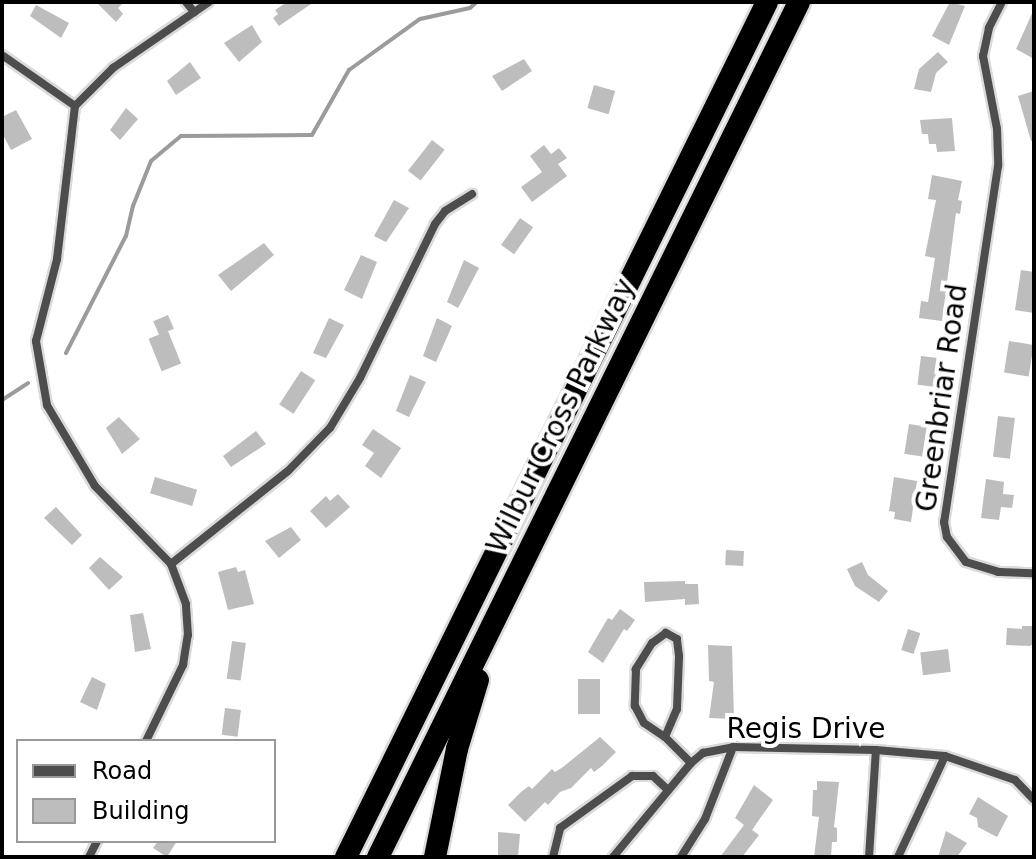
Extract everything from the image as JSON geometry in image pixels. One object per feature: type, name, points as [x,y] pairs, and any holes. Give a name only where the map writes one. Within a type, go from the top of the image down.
[{"type":"highway","name":"Wilbur Cross Parkway","points":[[346,857],[767,2]]},
{"type":"highway","name":"Wilbur Cross Parkway","points":[[378,857],[799,2]]},
{"type":"highway","points":[[435,857],[463,725],[477,681],[503,625],[513,582]]},
{"type":"street","points":[[186,2],[194,12]]},
{"type":"street","points":[[147,739],[183,665],[188,635],[186,604],[171,564],[95,486],[47,405],[36,341],[57,259],[75,106],[113,68],[209,2]]},
{"type":"street","name":"Greenbriar Road","points":[[1002,2],[989,28],[983,56],[997,129],[998,166],[944,522],[947,537],[966,562],[982,569],[1034,573]]},
{"type":"street","points":[[2,55],[75,106]]},
{"type":"street","points":[[171,564],[288,471],[330,428],[360,378],[435,224],[457,202],[472,194]]},
{"type":"street","points":[[665,737],[677,709],[679,656],[677,639],[666,633],[652,643],[636,669],[635,706],[644,723],[665,737],[691,763]]},
{"type":"street","points":[[681,857],[705,819],[733,747]]},
{"type":"street","name":"Regis Drive","points":[[613,857],[691,763],[703,753],[733,747],[876,750],[945,756],[1015,780],[1034,800]]},
{"type":"street","points":[[869,857],[876,750]]},
{"type":"street","points":[[898,857],[945,756]]},
{"type":"street","points":[[553,857],[560,828],[632,776],[653,776],[667,789]]},
{"type":"building","points":[[96,2],[124,2],[118,8],[123,14],[116,22]]},
{"type":"building","points":[[287,2],[314,2],[279,26],[273,18],[278,14],[275,10]]},
{"type":"building","points":[[950,2],[965,6],[949,45],[932,36]]},
{"type":"building","points":[[36,5],[69,23],[61,38],[30,16]]},
{"type":"building","points":[[1034,9],[1034,59],[1016,49]]},
{"type":"building","points":[[252,25],[262,42],[239,62],[224,43]]},
{"type":"building","points":[[938,52],[948,62],[936,73],[931,92],[914,89],[919,69]]},
{"type":"building","points":[[524,59],[532,71],[502,91],[492,76]]},
{"type":"building","points":[[190,62],[201,78],[176,95],[167,81]]},
{"type":"building","points":[[594,85],[615,91],[609,114],[587,108]]},
{"type":"building","points":[[1034,91],[1034,141],[1031,141],[1018,96]]},
{"type":"building","points":[[126,108],[138,119],[120,140],[110,130]]},
{"type":"building","points":[[16,110],[32,139],[11,150],[2,133],[2,117]]},
{"type":"building","points":[[952,118],[955,151],[937,152],[936,144],[929,144],[928,134],[922,134],[920,120]]},
{"type":"building","points":[[432,140],[445,150],[421,181],[408,171]]},
{"type":"building","points":[[544,145],[551,154],[559,148],[567,158],[558,164],[567,176],[532,202],[521,187],[542,172],[530,156]]},
{"type":"building","points":[[932,175],[962,181],[958,200],[962,201],[960,214],[956,213],[942,321],[919,318],[921,301],[928,302],[935,258],[925,256],[936,200],[928,199]]},
{"type":"building","points":[[394,200],[409,208],[386,242],[374,236]]},
{"type":"building","points":[[520,218],[533,227],[514,254],[501,245]]},
{"type":"building","points":[[264,243],[274,255],[231,291],[218,275]]},
{"type":"building","points":[[361,255],[377,262],[362,299],[344,290]]},
{"type":"building","points":[[464,260],[479,268],[458,308],[447,302]]},
{"type":"building","points":[[1021,270],[1034,272],[1034,313],[1015,310]]},
{"type":"building","points":[[168,315],[174,329],[159,335],[153,321]]},
{"type":"building","points":[[329,318],[344,325],[326,358],[313,353]]},
{"type":"building","points":[[437,318],[452,326],[436,362],[423,356]]},
{"type":"building","points":[[168,331],[181,363],[162,371],[149,339]]},
{"type":"building","points":[[1009,341],[1034,345],[1029,377],[1004,373]]},
{"type":"building","points":[[921,356],[938,358],[934,387],[917,385]]},
{"type":"building","points":[[301,371],[315,380],[293,414],[279,405]]},
{"type":"building","points":[[410,375],[426,382],[409,417],[396,411]]},
{"type":"building","points":[[998,416],[1015,418],[1010,459],[993,457]]},
{"type":"building","points":[[119,417],[140,439],[122,454],[106,428]]},
{"type":"building","points":[[909,424],[927,427],[922,456],[904,454]]},
{"type":"building","points":[[373,429],[401,448],[381,478],[365,466],[374,453],[362,445]]},
{"type":"building","points":[[256,431],[266,444],[231,467],[223,456]]},
{"type":"building","points":[[155,477],[197,490],[192,506],[150,493]]},
{"type":"building","points":[[894,477],[917,481],[911,522],[894,519],[895,512],[889,511]]},
{"type":"building","points":[[986,479],[1004,482],[1003,494],[1014,495],[1012,508],[1001,507],[999,520],[981,518]]},
{"type":"building","points":[[338,494],[350,507],[326,528],[310,511],[326,496],[330,501]]},
{"type":"building","points":[[56,507],[82,535],[72,545],[44,518]]},
{"type":"building","points":[[291,527],[301,540],[279,558],[265,541]]},
{"type":"building","points":[[726,550],[744,551],[743,566],[725,565]]},
{"type":"building","points":[[100,557],[123,577],[109,590],[89,568]]},
{"type":"building","points":[[862,562],[868,575],[888,591],[879,602],[855,586],[847,569]]},
{"type":"building","points":[[236,567],[238,572],[245,570],[254,604],[228,610],[218,572]]},
{"type":"building","points":[[685,581],[685,584],[698,584],[699,604],[685,605],[685,599],[645,602],[644,582]]},
{"type":"building","points":[[620,609],[635,620],[627,631],[624,629],[603,663],[588,652],[608,618],[612,620]]},
{"type":"building","points":[[143,613],[151,649],[135,652],[130,615]]},
{"type":"building","points":[[1022,626],[1034,626],[1034,643],[1030,646],[1006,645],[1007,628],[1022,629]]},
{"type":"building","points":[[908,629],[920,633],[914,654],[901,650]]},
{"type":"building","points":[[232,641],[246,643],[241,681],[227,679]]},
{"type":"building","points":[[708,645],[732,646],[734,719],[709,718],[714,682],[709,681]]},
{"type":"building","points":[[948,649],[951,672],[923,675],[920,652]]},
{"type":"building","points":[[92,677],[106,684],[97,710],[80,702]]},
{"type":"building","points":[[578,679],[600,679],[600,714],[578,714]]},
{"type":"building","points":[[225,708],[241,710],[238,737],[222,735]]},
{"type":"building","points":[[600,737],[616,752],[594,772],[591,768],[548,805],[545,802],[525,822],[508,805],[529,786],[532,789],[552,769],[555,772],[563,767]]},
{"type":"building","points":[[817,781],[839,782],[834,827],[837,828],[837,842],[832,842],[831,857],[814,857],[819,817],[812,816],[813,790],[817,790]]},
{"type":"building","points":[[754,785],[773,800],[752,830],[759,835],[742,857],[720,857],[744,825],[735,818]]},
{"type":"building","points":[[978,797],[1008,816],[997,837],[978,827],[977,818],[969,814]]},
{"type":"building","points":[[946,831],[967,843],[957,857],[938,857]]},
{"type":"building","points":[[498,832],[520,834],[518,857],[498,857]]},
{"type":"building","points":[[157,843],[176,843],[167,857],[153,848]]},
{"type":"waterway","points":[[66,353],[126,236],[133,206],[151,161],[181,136],[312,135],[349,70],[420,19],[470,8],[477,2]]},
{"type":"waterway","points":[[2,400],[28,383]]}]
